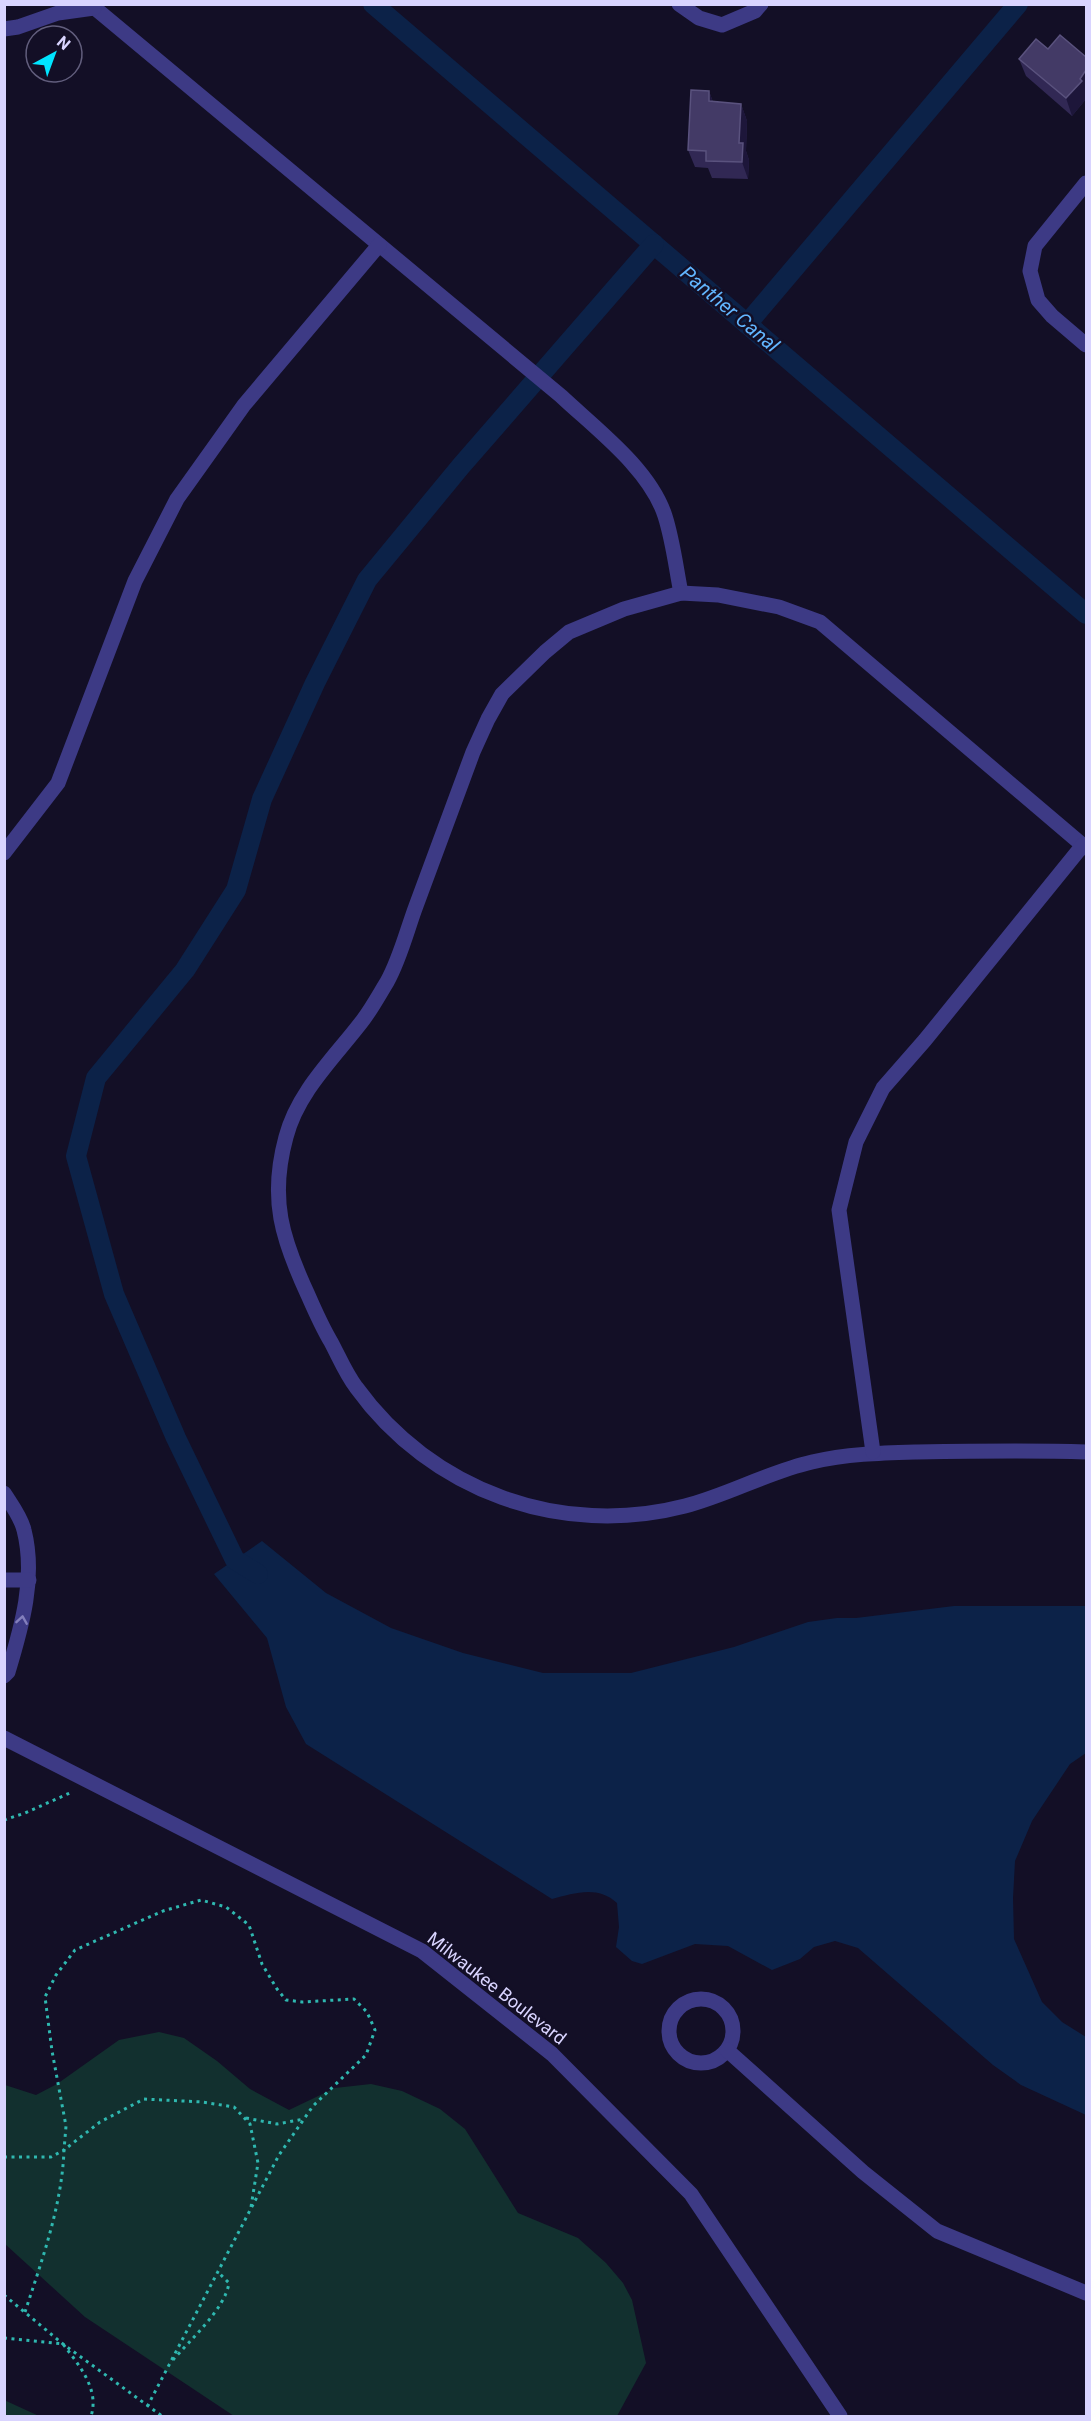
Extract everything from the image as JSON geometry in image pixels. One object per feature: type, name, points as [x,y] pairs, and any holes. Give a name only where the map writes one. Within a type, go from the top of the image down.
[{"type":"street","points":[[679,4],[699,18],[722,25],[755,11],[761,4]]},
{"type":"street","points":[[4,29],[18,27],[58,13],[92,6],[561,396],[647,480],[665,515],[681,593]]},
{"type":"street","points":[[1086,183],[1035,246],[1029,271],[1038,300],[1052,316],[1086,345]]},
{"type":"street","points":[[4,853],[58,783],[135,581],[177,499],[244,405],[379,245]]},
{"type":"street","points":[[873,1452],[839,1210],[856,1142],[883,1088],[1085,846],[820,622],[779,607],[718,595],[681,593],[624,609],[569,632],[502,694],[473,752],[389,977],[366,1016],[320,1073],[296,1110],[286,1136],[281,1164],[279,1214],[283,1233],[296,1268],[326,1335],[354,1384],[400,1437],[440,1467],[468,1484],[518,1504],[562,1514],[619,1515],[659,1511],[712,1498],[740,1485],[811,1462],[873,1452],[983,1449],[1086,1452]]},
{"type":"street","points":[[4,1493],[24,1529],[29,1580],[20,1633],[8,1672],[4,1676]]},
{"type":"street","points":[[4,1580],[29,1580]]},
{"type":"street","name":"Milwaukee Boulevard","points":[[4,1738],[422,1951],[552,2054],[691,2194],[840,2416]]},
{"type":"street","points":[[690,2000],[711,2000],[720,2005],[727,2012],[734,2031],[727,2050],[711,2062],[689,2061],[679,2055],[672,2046],[669,2036],[669,2024],[673,2014],[690,2000]]},
{"type":"street","points":[[727,2050],[863,2172],[937,2231],[1086,2293]]},
{"type":"path","points":[[4,1820],[55,1800],[90,1781]]},
{"type":"path","points":[[25,2312],[52,2223],[63,2174],[66,2126],[45,1997],[56,1975],[75,1950],[163,1911],[201,1900],[226,1907],[249,1925],[261,1964],[286,2000],[302,2002],[354,1999],[367,2012],[375,2030],[366,2055],[314,2106],[279,2155],[147,2407]]},
{"type":"path","points":[[4,2157],[51,2157],[64,2150],[100,2122],[144,2099],[202,2102],[234,2107],[250,2124],[258,2163],[251,2210]]},
{"type":"path","points":[[244,2118],[277,2124],[304,2119]]},
{"type":"path","points":[[170,2362],[203,2326],[228,2293],[229,2283],[218,2272]]},
{"type":"path","points":[[4,2295],[63,2344],[162,2416]]},
{"type":"path","points":[[4,2338],[63,2344],[87,2377],[93,2408],[91,2416]]},
{"type":"green space","points":[[159,2032],[184,2038],[217,2061],[250,2089],[289,2110],[335,2088],[371,2084],[402,2091],[440,2109],[465,2129],[518,2213],[578,2238],[606,2263],[623,2283],[632,2300],[646,2363],[617,2416],[234,2416],[85,2317],[5,2244],[5,2085],[36,2095],[57,2084],[119,2040]]},
{"type":"green space","points":[[4,2400],[39,2416],[5,2416]]},
{"type":"water","points":[[262,1541],[326,1593],[391,1628],[463,1653],[543,1673],[631,1673],[734,1647],[808,1622],[837,1618],[856,1618],[954,1606],[1086,1606],[1086,1753],[1070,1764],[1032,1821],[1015,1861],[1013,1898],[1014,1939],[1042,2002],[1062,2022],[1086,2037],[1086,2115],[1021,2085],[993,2065],[858,1948],[835,1941],[814,1947],[800,1959],[772,1970],[728,1946],[695,1944],[642,1964],[632,1961],[616,1947],[619,1927],[617,1903],[610,1897],[586,1892],[552,1899],[306,1744],[286,1707],[267,1638],[214,1574]]},
{"type":"building","points":[[1060,35],[1086,57],[1086,70],[1080,79],[1082,81],[1066,98],[1019,59],[1036,39],[1048,49]]},
{"type":"building","points":[[691,90],[709,91],[709,101],[741,104],[739,143],[743,143],[742,162],[706,161],[706,151],[688,150]]},
{"type":"waterway","name":"Panther Canal","points":[[373,4],[1086,614]]},
{"type":"waterway","points":[[747,324],[1018,4]]},
{"type":"waterway","points":[[258,1574],[235,1560],[176,1438],[114,1294],[76,1156],[96,1078],[185,970],[236,890],[262,799],[315,683],[367,580],[461,466],[654,244]]}]
